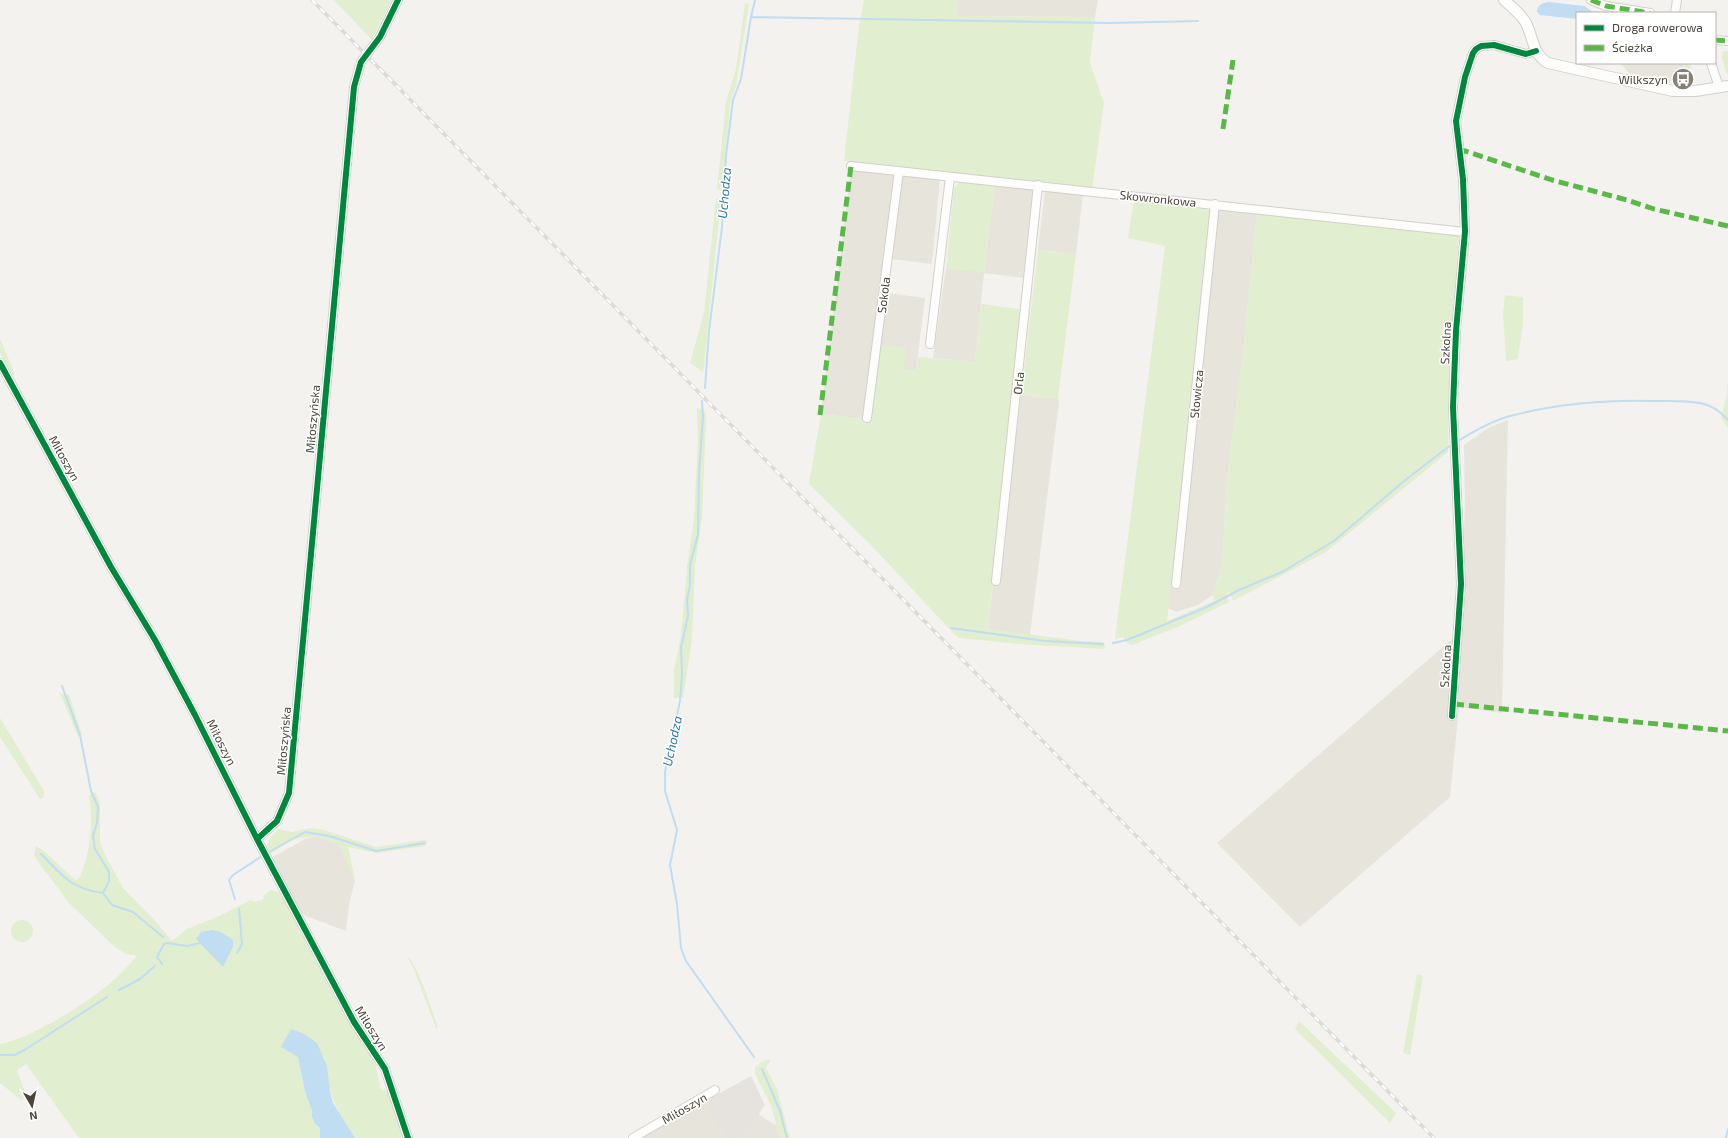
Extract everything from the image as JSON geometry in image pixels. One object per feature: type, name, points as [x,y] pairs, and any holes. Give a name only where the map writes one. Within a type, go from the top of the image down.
[{"type":"street","name":"Miłoszyńska","points":[[257,839],[277,821],[289,793],[354,87],[361,62],[376,43],[398,0]]},
{"type":"street","points":[[1504,0],[1525,21],[1536,51],[1541,59],[1552,64],[1663,89],[1695,91],[1723,87],[1712,64]]},
{"type":"street","points":[[1591,0],[1606,6],[1644,12]]},
{"type":"street","points":[[1675,12],[1677,0]]},
{"type":"street","points":[[1716,40],[1728,41]]},
{"type":"street","name":"Szkolna","points":[[1452,716],[1461,584],[1453,407],[1456,331],[1465,232],[1463,179],[1456,121],[1461,94],[1473,54],[1481,46],[1494,45],[1526,54],[1536,51]]},
{"type":"street","name":"Skowronkowa","points":[[851,166],[1465,232]]},
{"type":"street","name":"Sokola","points":[[867,418],[899,171]]},
{"type":"street","points":[[930,344],[950,177]]},
{"type":"street","name":"Orla","points":[[996,581],[1038,185]]},
{"type":"street","name":"Słowicza","points":[[1176,584],[1214,204]]},
{"type":"street","name":"Miłoszyn","points":[[0,363],[111,567],[155,640],[217,756],[257,839],[354,1022],[384,1069],[408,1138]]},
{"type":"street","name":"Miłoszyn","points":[[633,1138],[715,1090]]},
{"type":"shaded area","points":[[959,0],[1098,0],[1095,17],[956,16]]},
{"type":"shaded area","points":[[1621,64],[1685,64],[1667,82],[1629,73]]},
{"type":"shaded area","points":[[851,169],[896,173],[863,419],[821,414]]},
{"type":"shaded area","points":[[902,174],[940,178],[932,264],[891,259]]},
{"type":"shaded area","points":[[995,184],[1033,188],[1024,278],[984,273],[975,362],[933,358],[946,268],[984,272]]},
{"type":"shaded area","points":[[1045,189],[1083,194],[1076,254],[1038,250]]},
{"type":"shaded area","points":[[1221,209],[1257,213],[1242,363],[1227,479],[1222,565],[1213,595],[1198,605],[1176,612],[1168,608],[1209,210]]},
{"type":"shaded area","points":[[887,293],[925,298],[916,371],[904,369],[880,344]]},
{"type":"shaded area","points":[[1021,395],[1058,399],[1059,402],[1030,635],[988,629],[993,582],[999,583]]},
{"type":"shaded area","points":[[1508,420],[1502,713],[1459,707],[1450,797],[1300,927],[1217,843],[1452,639],[1461,634],[1465,502],[1464,445],[1488,428]]},
{"type":"shaded area","points":[[316,836],[339,845],[355,880],[349,905],[346,931],[306,916],[300,911],[271,858],[305,839]]},
{"type":"shaded area","points":[[751,1076],[765,1105],[743,1138],[724,1138],[704,1102]]},
{"type":"shaded area","points":[[704,1102],[724,1138],[640,1138],[652,1131]]},
{"type":"shaded area","points":[[758,1114],[777,1126],[780,1138],[743,1138]]},
{"type":"green space","points":[[334,0],[392,0],[372,40]]},
{"type":"green space","points":[[864,0],[959,0],[957,16],[1095,17],[1090,63],[1104,103],[1092,189],[844,161],[859,25]]},
{"type":"green space","points":[[745,3],[749,4],[736,86],[730,105],[722,190],[717,189],[726,101],[736,69]]},
{"type":"green space","points":[[1723,51],[1728,51],[1728,73],[1726,73],[1722,57]]},
{"type":"green space","points":[[1685,64],[1690,64],[1692,67],[1668,83],[1663,83]]},
{"type":"green space","points":[[962,180],[995,184],[984,273],[946,268],[954,188]]},
{"type":"green space","points":[[721,198],[703,372],[690,363],[704,312],[716,199]]},
{"type":"green space","points":[[1134,199],[1209,210],[1167,621],[1214,601],[1213,595],[1222,566],[1227,479],[1242,363],[1257,213],[1459,236],[1449,379],[1448,452],[1326,552],[1233,601],[1229,591],[1226,595],[1229,602],[1180,626],[1132,645],[1127,643],[1123,637],[1115,639],[1165,246],[1128,238]]},
{"type":"green space","points":[[1038,250],[1076,254],[1058,399],[1021,395]]},
{"type":"green space","points":[[1505,295],[1523,297],[1523,322],[1518,359],[1506,361],[1503,313]]},
{"type":"green space","points":[[981,304],[1020,309],[988,629],[1081,641],[1103,642],[1105,646],[1104,649],[1019,644],[960,638],[955,635],[871,545],[809,484],[821,414],[869,420],[880,344],[906,348],[904,369],[916,371],[918,357],[975,362]]},
{"type":"green space","points":[[0,339],[15,374],[12,376],[0,353]]},
{"type":"green space","points":[[1728,379],[1728,428],[1721,418],[1727,394]]},
{"type":"green space","points":[[697,408],[705,411],[706,418],[702,519],[695,565],[692,640],[683,698],[674,698],[674,670],[681,635],[687,567],[694,519],[698,438]]},
{"type":"green space","points":[[60,693],[69,695],[82,735],[78,737]]},
{"type":"green space","points":[[0,718],[44,791],[44,797],[40,799],[0,737]]},
{"type":"green space","points":[[95,792],[100,803],[100,842],[105,855],[123,888],[157,923],[172,941],[187,929],[215,918],[251,900],[254,902],[264,899],[263,896],[271,890],[283,893],[371,1054],[375,1063],[381,1090],[388,1091],[403,1138],[355,1138],[335,1104],[329,1086],[327,1066],[298,1057],[305,1091],[312,1111],[312,1117],[315,1124],[320,1128],[320,1138],[79,1138],[26,1064],[17,1070],[26,1095],[21,1100],[0,1083],[0,1044],[26,1035],[72,1011],[120,975],[137,956],[126,954],[116,948],[69,903],[34,856],[36,846],[76,880],[80,877],[89,848],[91,816],[89,796]],"holes":[[[228,937],[233,940],[208,950],[196,939]]]},
{"type":"green space","points":[[309,828],[324,830],[376,847],[426,840],[427,843],[425,846],[377,853],[348,847],[355,880],[339,845],[316,836],[294,839],[270,854],[268,850],[269,840],[279,829],[292,832]]},
{"type":"green space","points":[[22,920],[30,923],[33,931],[30,939],[22,942],[14,939],[11,931],[14,923]]},
{"type":"green space","points":[[407,956],[416,968],[438,1027],[436,1028],[413,967]]},
{"type":"green space","points":[[1417,974],[1423,976],[1410,1055],[1403,1053]]},
{"type":"green space","points":[[1299,1021],[1396,1113],[1390,1123],[1295,1029]]},
{"type":"green space","points":[[771,1059],[766,1068],[777,1089],[790,1138],[779,1138],[772,1108],[755,1074],[755,1068],[760,1063]]},
{"type":"water","points":[[1549,2],[1584,6],[1593,12],[1576,12],[1576,19],[1540,15],[1537,12],[1538,7],[1543,3]]},
{"type":"water","points":[[212,930],[221,932],[233,940],[233,947],[223,967],[196,939],[201,932]]},
{"type":"water","points":[[291,1029],[304,1034],[317,1043],[327,1066],[330,1092],[333,1103],[355,1138],[320,1138],[320,1128],[315,1124],[312,1117],[312,1111],[305,1091],[298,1057],[281,1047]]},
{"type":"waterway","name":"Uchodza","points":[[705,388],[709,331],[722,227],[726,155],[733,100],[741,79],[755,0]]},
{"type":"waterway","points":[[751,17],[1110,23],[1198,21]]},
{"type":"waterway","name":"Uchodza","points":[[702,401],[703,416],[699,474],[698,534],[690,565],[690,585],[687,600],[688,616],[681,648],[682,675],[680,701],[665,772],[665,791],[677,830],[670,865],[677,904],[681,948],[686,961],[754,1057]]},
{"type":"waterway","points":[[1458,441],[1483,427],[1510,416],[1545,408],[1598,402],[1694,402],[1712,407],[1728,420]]},
{"type":"waterway","points":[[1113,643],[1127,640],[1207,607],[1239,590],[1282,572],[1334,541],[1404,481],[1451,445]]},
{"type":"waterway","points":[[951,628],[1045,641],[1103,644]]},
{"type":"waterway","points":[[62,686],[80,735],[91,791],[98,807],[97,823],[93,836],[95,849],[109,872],[109,881],[103,893],[112,905],[133,912],[163,937]]},
{"type":"waterway","points":[[269,852],[305,832],[329,836],[376,851],[425,843]]},
{"type":"waterway","points":[[41,854],[61,875],[68,880],[83,888],[103,893]]},
{"type":"waterway","points":[[235,899],[229,880],[233,875],[262,856]]},
{"type":"waterway","points":[[237,953],[242,944],[239,909]]},
{"type":"waterway","points":[[162,964],[157,957],[164,944],[167,943],[187,946],[201,943]]},
{"type":"waterway","points":[[119,990],[140,979],[155,966]]},
{"type":"waterway","points":[[0,1055],[15,1055],[107,997]]},
{"type":"waterway","name":"Uchodza","points":[[762,1069],[780,1111],[787,1138]]},
{"type":"waterway","points":[[1726,1138],[1728,1129]]},
{"type":"railway","points":[[312,0],[1434,1138]]},
{"type":"marked path","points":[[1591,0],[1606,6],[1644,12]]},
{"type":"marked path","points":[[1716,40],[1728,41]]},
{"type":"marked path","points":[[1223,129],[1233,60]]},
{"type":"marked path","points":[[1459,149],[1552,180],[1627,200],[1654,209],[1728,226]]},
{"type":"marked path","points":[[820,415],[851,166]]},
{"type":"marked path","points":[[1454,704],[1728,731]]},
{"type":"cycle path","points":[[257,839],[277,821],[289,793],[354,87],[361,62],[380,37],[398,0]]},
{"type":"cycle path","points":[[1452,716],[1461,584],[1453,407],[1456,331],[1465,232],[1463,179],[1456,121],[1465,77],[1473,53],[1476,49],[1481,46],[1494,45],[1526,54],[1536,51]]},
{"type":"cycle path","points":[[0,363],[111,567],[155,640],[195,715],[257,839],[354,1022],[385,1069],[408,1138]]},
{"type":"place","name":"Wilkszyn","points":[[1683,79]]}]
